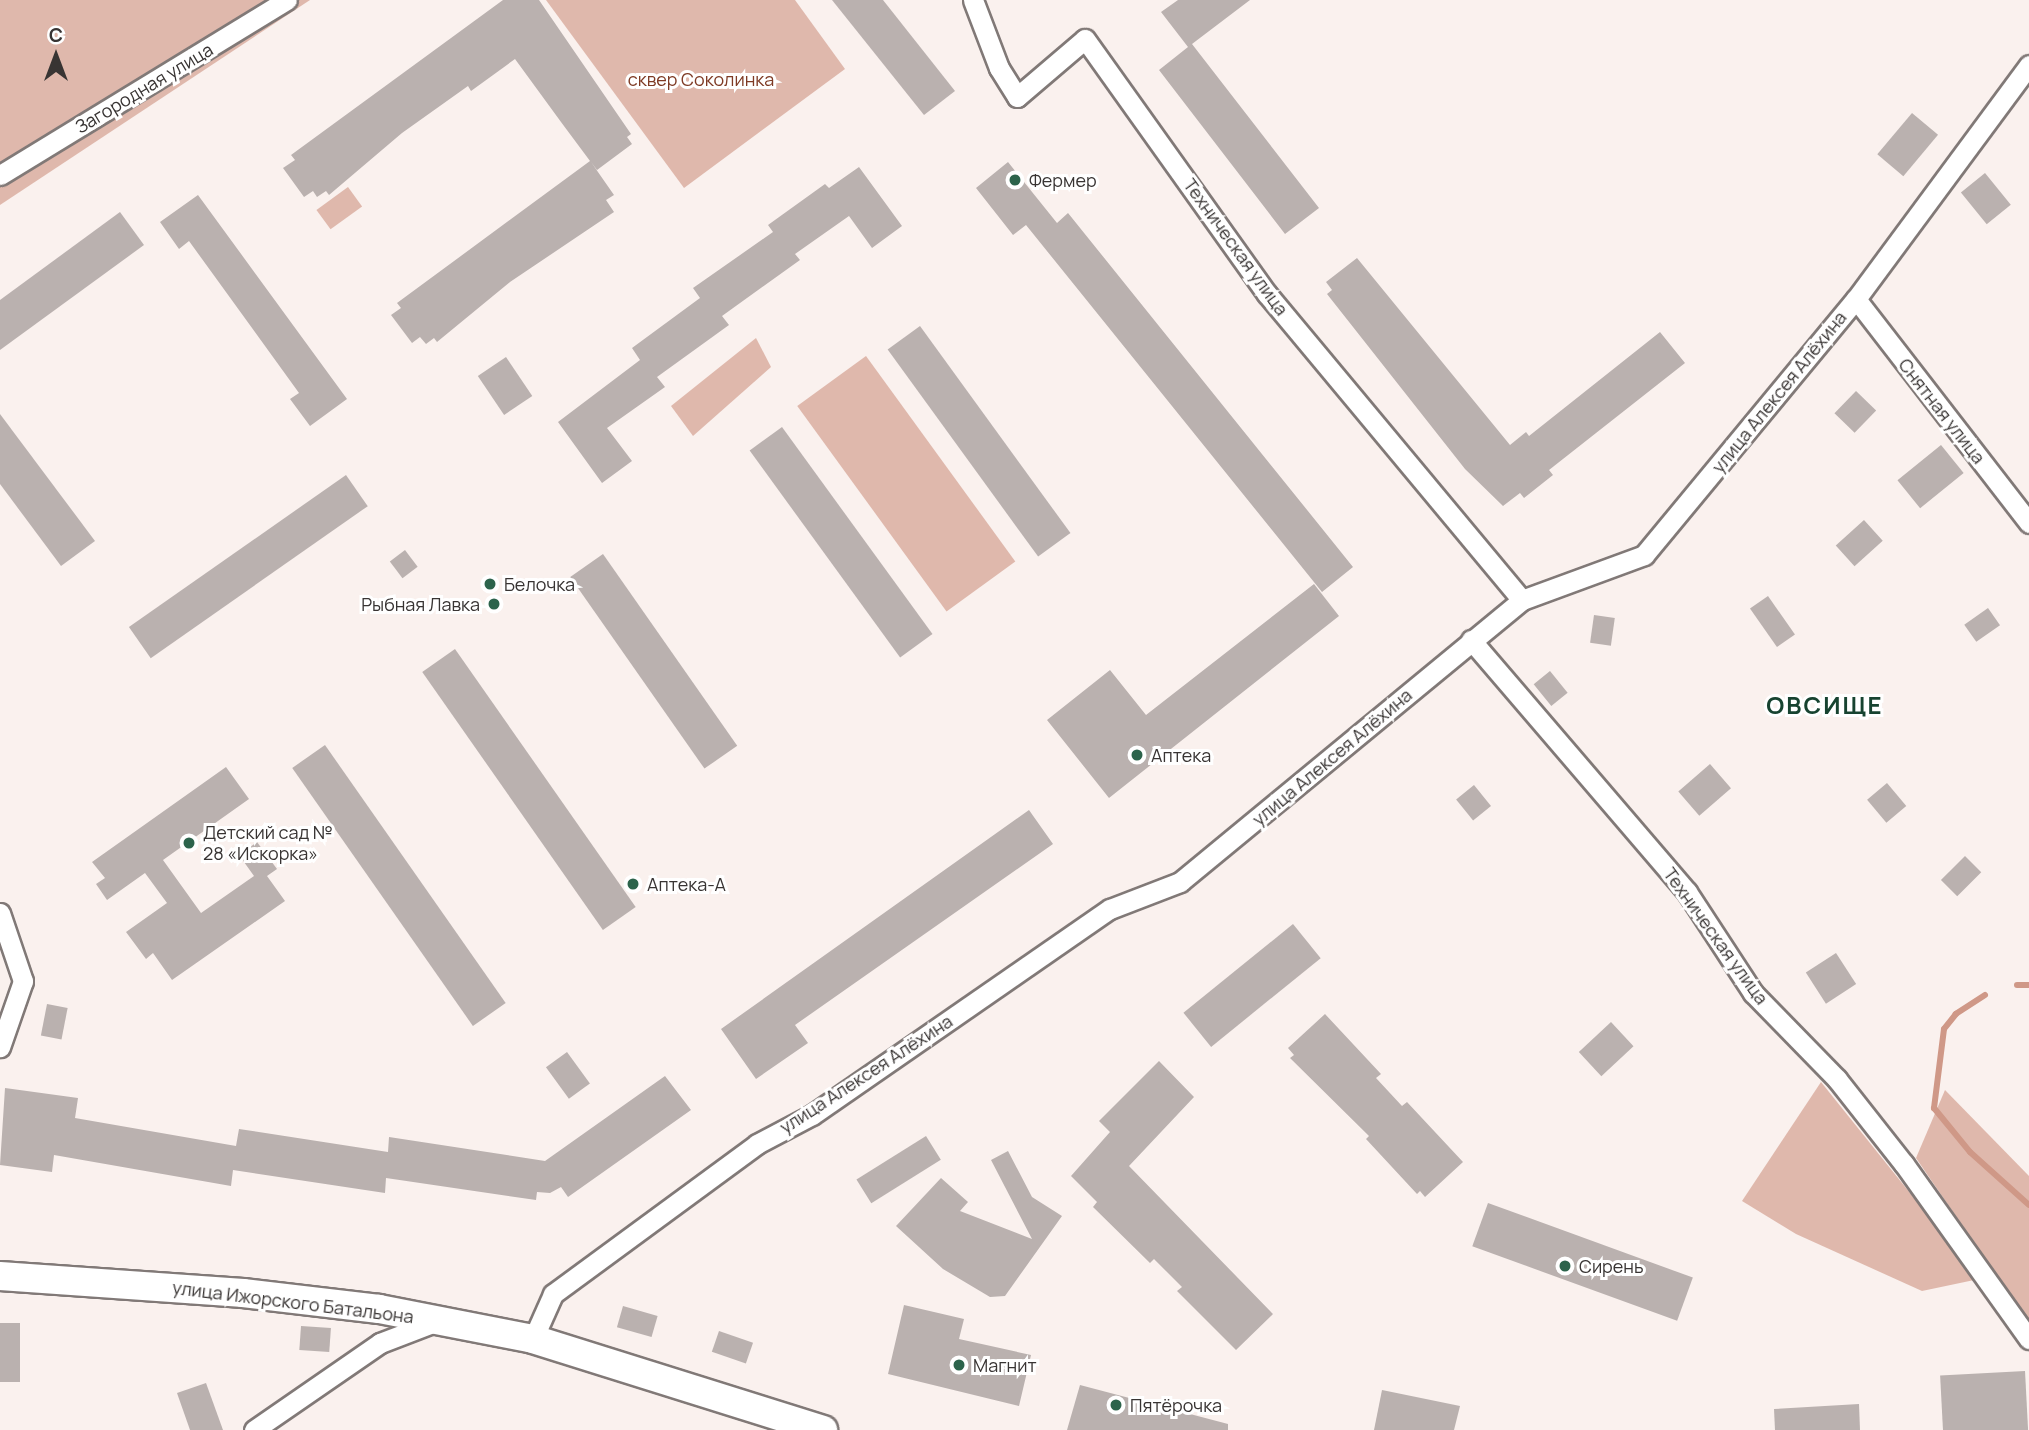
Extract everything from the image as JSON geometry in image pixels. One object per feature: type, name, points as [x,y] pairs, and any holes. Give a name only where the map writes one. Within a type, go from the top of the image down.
[{"type":"street","name":"Загородная улица","points":[[0,175],[287,0]]},
{"type":"street","name":"Техническая улица","points":[[973,0],[999,68],[1017,97],[1085,38],[1267,294],[1522,600]]},
{"type":"street","name":"улица Алексея Алёхина","points":[[533,1339],[553,1294],[757,1144],[812,1115],[1110,909],[1180,881],[1522,600],[1644,555],[1856,299],[2029,65]]},
{"type":"street","name":"Снятная улица","points":[[1856,299],[2029,523]]},
{"type":"street","name":"Техническая улица","points":[[1471,640],[1687,892],[1753,993],[1837,1079],[1905,1164],[2029,1339]]},
{"type":"street","points":[[0,913],[23,981],[0,1047]]},
{"type":"street","name":"улица Ижорского Батальона","points":[[0,1276],[243,1293],[439,1320],[533,1339],[823,1430]]},
{"type":"street","points":[[254,1430],[380,1343],[439,1320]]},
{"type":"green space","points":[[0,0],[310,0],[0,205]]},
{"type":"green space","name":"сквер Соколинка","points":[[546,0],[795,0],[845,69],[684,188]]},
{"type":"green space","points":[[348,187],[362,206],[331,229],[316,210]]},
{"type":"green space","points":[[756,338],[771,367],[693,436],[671,406]]},
{"type":"green space","points":[[866,356],[1015,561],[947,611],[797,406]]},
{"type":"green space","points":[[1821,1082],[1979,1279],[1922,1291],[1796,1234],[1742,1201]]},
{"type":"green space","points":[[1945,1090],[2029,1176],[2029,1323],[1916,1158]]},
{"type":"building","points":[[503,0],[539,0],[631,134],[627,137],[632,144],[597,170],[591,162],[614,195],[606,200],[614,212],[510,282],[437,342],[434,338],[426,344],[420,337],[412,343],[391,315],[401,308],[397,303],[590,161],[515,59],[471,91],[468,86],[402,133],[329,195],[326,191],[317,197],[313,191],[304,197],[283,168],[295,160],[291,155]]},
{"type":"building","points":[[832,0],[883,0],[955,91],[924,115]]},
{"type":"building","points":[[1178,0],[1250,0],[1192,44],[1319,208],[1285,234],[1159,70],[1188,47],[1161,12]]},
{"type":"building","points":[[1912,113],[1938,135],[1903,176],[1877,154]]},
{"type":"building","points":[[1008,162],[1057,223],[1068,213],[1353,567],[1322,592],[1026,225],[1013,235],[976,188]]},
{"type":"building","points":[[859,167],[902,226],[872,248],[849,216],[795,254],[800,260],[722,316],[729,325],[657,377],[665,387],[607,428],[632,461],[602,483],[558,422],[640,360],[632,348],[700,298],[693,288],[773,232],[768,225],[825,184],[829,188]]},
{"type":"building","points":[[1985,173],[2011,205],[1987,224],[1961,193]]},
{"type":"building","points":[[198,195],[347,399],[310,426],[290,399],[299,393],[189,241],[179,249],[160,222]]},
{"type":"building","points":[[120,212],[144,245],[0,350],[0,300]]},
{"type":"building","points":[[1357,258],[1510,445],[1526,432],[1529,436],[1660,332],[1685,363],[1549,470],[1553,475],[1524,498],[1520,493],[1503,506],[1465,469],[1327,294],[1332,290],[1326,282]]},
{"type":"building","points":[[920,326],[1070,533],[1038,557],[888,350]]},
{"type":"building","points":[[506,357],[532,396],[504,415],[478,376]]},
{"type":"building","points":[[1856,391],[1876,410],[1855,433],[1834,413]]},
{"type":"building","points":[[0,414],[95,541],[61,566],[0,484]]},
{"type":"building","points":[[782,427],[932,634],[900,658],[750,451]]},
{"type":"building","points":[[1941,445],[1964,473],[1920,508],[1897,480]]},
{"type":"building","points":[[346,475],[368,506],[151,658],[129,627]]},
{"type":"building","points":[[1864,520],[1883,541],[1854,566],[1836,545]]},
{"type":"building","points":[[405,550],[418,567],[402,578],[390,561]]},
{"type":"building","points":[[603,554],[737,746],[704,769],[570,577]]},
{"type":"building","points":[[1314,584],[1339,616],[1109,798],[1047,720],[1110,670],[1146,715]]},
{"type":"building","points":[[1768,596],[1795,635],[1777,647],[1750,609]]},
{"type":"building","points":[[1988,608],[2000,625],[1976,642],[1964,625]]},
{"type":"building","points":[[1594,615],[1615,618],[1611,646],[1590,643]]},
{"type":"building","points":[[455,649],[636,907],[603,930],[422,672]]},
{"type":"building","points":[[1550,671],[1568,693],[1551,706],[1534,684]]},
{"type":"building","points":[[325,745],[506,1003],[473,1026],[292,768]]},
{"type":"building","points":[[1710,764],[1731,788],[1699,816],[1678,792]]},
{"type":"building","points":[[226,767],[249,799],[163,860],[201,913],[254,876],[239,855],[257,842],[277,869],[267,876],[285,901],[172,980],[153,953],[146,959],[126,932],[167,903],[145,873],[107,900],[96,884],[105,878],[92,862]]},
{"type":"building","points":[[1887,783],[1906,806],[1886,823],[1867,800]]},
{"type":"building","points":[[1474,785],[1491,806],[1473,820],[1456,799]]},
{"type":"building","points":[[1029,810],[1053,844],[795,1025],[808,1043],[756,1079],[721,1029]]},
{"type":"building","points":[[1965,856],[1981,872],[1957,896],[1941,880]]},
{"type":"building","points":[[1293,924],[1321,958],[1211,1047],[1183,1013]]},
{"type":"building","points":[[1836,953],[1856,984],[1826,1004],[1806,973]]},
{"type":"building","points":[[47,1004],[68,1008],[62,1039],[41,1035]]},
{"type":"building","points":[[1325,1014],[1381,1074],[1376,1078],[1402,1106],[1407,1102],[1463,1162],[1425,1197],[1420,1191],[1417,1194],[1366,1139],[1369,1136],[1290,1058],[1294,1055],[1288,1048]]},
{"type":"building","points":[[1611,1022],[1634,1046],[1601,1076],[1579,1052]]},
{"type":"building","points":[[567,1052],[590,1084],[569,1099],[546,1067]]},
{"type":"building","points":[[1159,1061],[1194,1097],[1129,1166],[1273,1314],[1236,1350],[1177,1291],[1182,1287],[1154,1259],[1150,1263],[1093,1207],[1097,1202],[1071,1176],[1110,1132],[1099,1121]]},
{"type":"building","points":[[665,1076],[691,1110],[568,1197],[561,1187],[550,1193],[537,1192],[536,1200],[386,1178],[385,1193],[233,1170],[231,1186],[54,1155],[52,1172],[0,1165],[5,1088],[78,1098],[75,1118],[236,1146],[239,1129],[388,1152],[389,1137],[545,1161]]},
{"type":"building","points":[[926,1136],[941,1160],[871,1203],[856,1179]]},
{"type":"building","points":[[1008,1151],[1032,1197],[1062,1216],[1005,1296],[990,1297],[943,1269],[896,1226],[941,1178],[968,1202],[960,1211],[1032,1239],[991,1160]]},
{"type":"building","points":[[1488,1203],[1693,1278],[1677,1321],[1472,1246]]},
{"type":"building","name":"Магнит","points":[[904,1305],[964,1319],[959,1339],[1031,1355],[1019,1406],[888,1374]]},
{"type":"building","points":[[623,1306],[658,1316],[652,1337],[617,1327]]},
{"type":"building","points":[[0,1323],[20,1323],[20,1382],[0,1382]]},
{"type":"building","points":[[301,1326],[331,1328],[329,1352],[299,1350]]},
{"type":"building","points":[[719,1331],[753,1343],[746,1364],[712,1352]]},
{"type":"building","points":[[2025,1371],[2028,1430],[1943,1430],[1940,1375]]},
{"type":"building","points":[[206,1383],[223,1430],[190,1430],[177,1393]]},
{"type":"building","name":"Пятёрочка","points":[[1080,1385],[1228,1424],[1228,1430],[1067,1430]]},
{"type":"building","points":[[1382,1390],[1460,1406],[1454,1430],[1374,1430]]},
{"type":"building","points":[[1859,1404],[1860,1430],[1775,1430],[1774,1409]]},
{"type":"waterway","points":[[2017,985],[2029,985]]},
{"type":"waterway","points":[[1985,995],[1956,1014],[1944,1029],[1934,1108],[1970,1152],[2029,1205]]},
{"type":"place","name":"Фермер","points":[[1015,180]]},
{"type":"place","name":"Белочка","points":[[490,584]]},
{"type":"place","name":"Рыбная Лавка","points":[[494,604]]},
{"type":"place","name":"Аптека","points":[[1137,755]]},
{"type":"place","name":"Детский сад № 28 «Искорка»","points":[[189,843]]},
{"type":"place","name":"Аптека-А","points":[[633,884]]},
{"type":"place","name":"Сирень","points":[[1565,1266]]},
{"type":"place","name":"Магнит","points":[[959,1365]]},
{"type":"place","name":"Пятёрочка","points":[[1116,1405]]},
{"type":"district","name":"ОВСИЩЕ","points":[[1825,705]]}]
